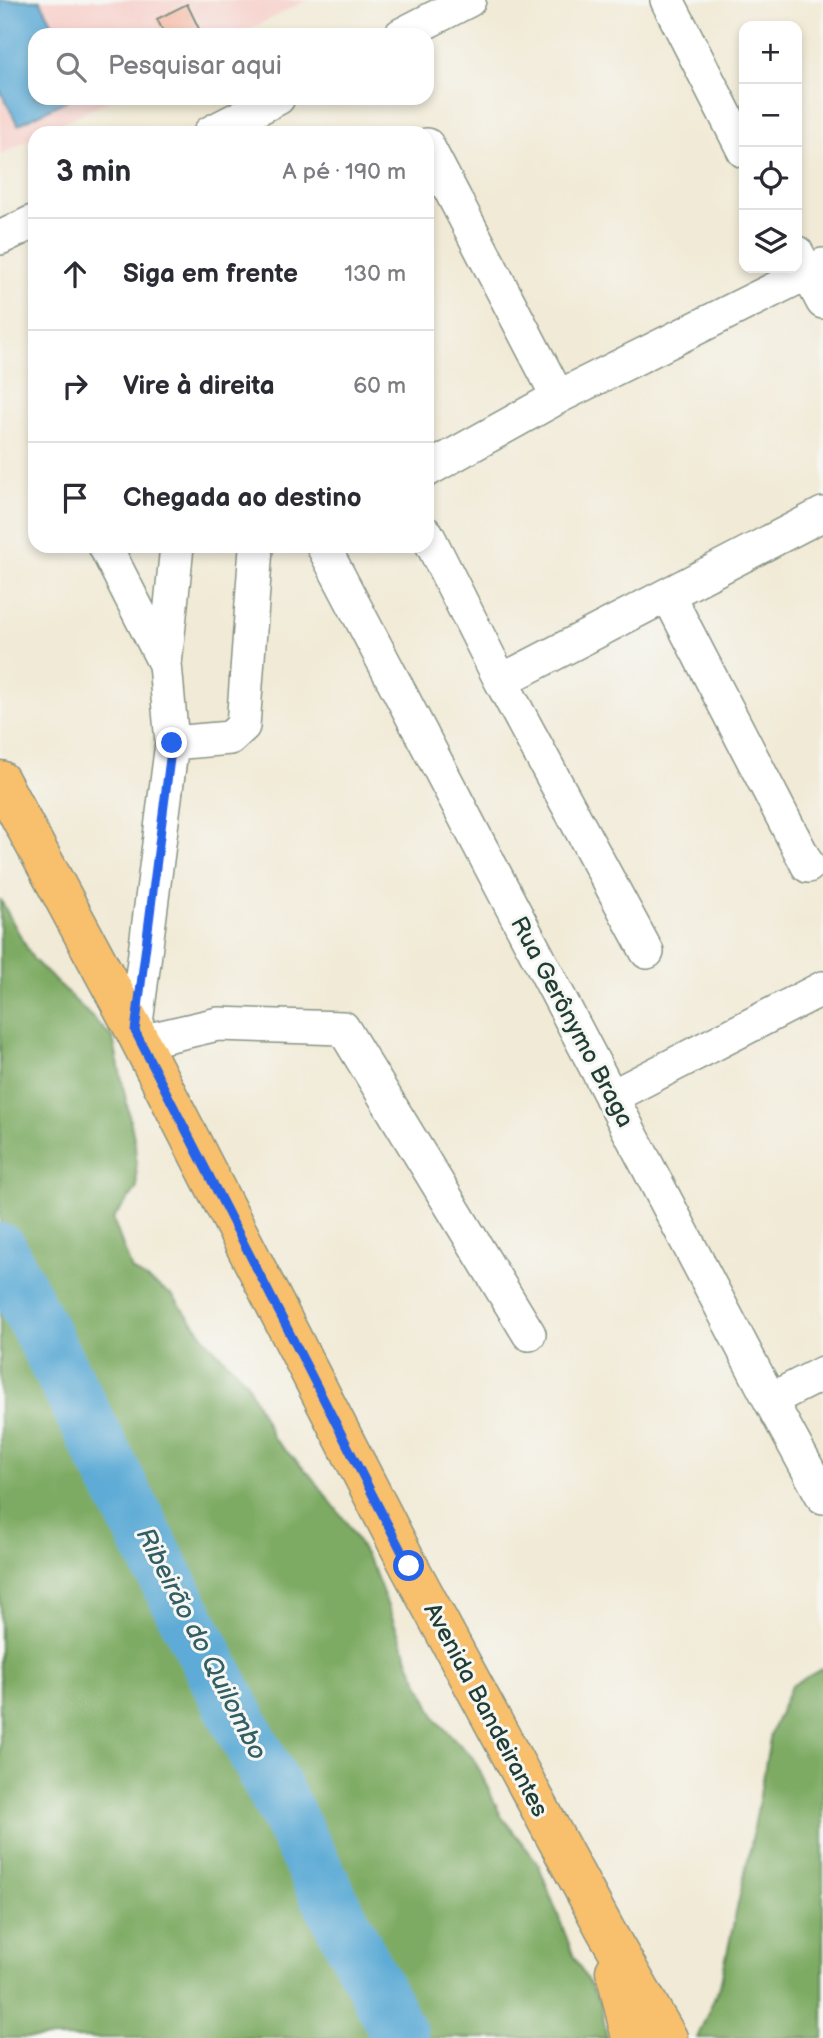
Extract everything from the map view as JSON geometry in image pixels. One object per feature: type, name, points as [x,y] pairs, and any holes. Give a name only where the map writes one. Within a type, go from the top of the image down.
[{"type":"main road","name":"Avenida Bandeirantes","points":[[0,780],[137,1037],[409,1566],[606,1931],[668,2038]]},
{"type":"main road","name":"Avenida Bandeirantes","points":[[606,1931],[631,2038]]},
{"type":"street","points":[[415,28],[469,0]]},
{"type":"street","points":[[667,0],[742,147]]},
{"type":"street","points":[[224,126],[264,105]]},
{"type":"street","points":[[434,158],[558,397]]},
{"type":"street","points":[[0,238],[28,224]]},
{"type":"street","points":[[434,466],[558,397],[813,273]]},
{"type":"street","points":[[501,681],[823,514]]},
{"type":"street","points":[[434,548],[501,681],[647,952]]},
{"type":"street","points":[[110,553],[165,664]]},
{"type":"street","points":[[176,553],[165,664],[172,743],[137,1037],[218,1024],[343,1028],[529,1334]]},
{"type":"street","points":[[172,743],[230,738],[243,726],[256,553]]},
{"type":"street","name":"Rua Gerônymo Braga","points":[[327,553],[770,1401],[823,1497]]},
{"type":"street","points":[[668,595],[808,866]]},
{"type":"street","points":[[611,1097],[823,988]]},
{"type":"street","points":[[770,1401],[823,1373]]},
{"type":"shaded area","points":[[0,0],[307,0],[252,28],[28,28],[28,105],[99,105],[57,126],[28,126],[28,141],[0,155]]},
{"type":"green space","points":[[0,899],[33,959],[113,1038],[135,1143],[137,1188],[113,1219],[132,1270],[172,1295],[209,1343],[246,1381],[273,1438],[310,1475],[347,1523],[374,1570],[410,1664],[437,1721],[474,1759],[501,1816],[538,1863],[574,1957],[601,2004],[607,2038],[0,2038]]},
{"type":"green space","points":[[823,1668],[823,2038],[697,2038],[720,1985],[751,1845],[771,1733],[791,1686]]},
{"type":"water","points":[[0,0],[40,0],[55,28],[28,28],[28,105],[57,105],[18,125],[0,91]]},
{"type":"building","points":[[187,4],[199,28],[162,28],[157,19]]},
{"type":"waterway","name":"Ribeirão do Quilombo","points":[[0,1251],[401,2038]]},
{"type":"route","points":[[172,743],[135,1031],[409,1566]]}]
